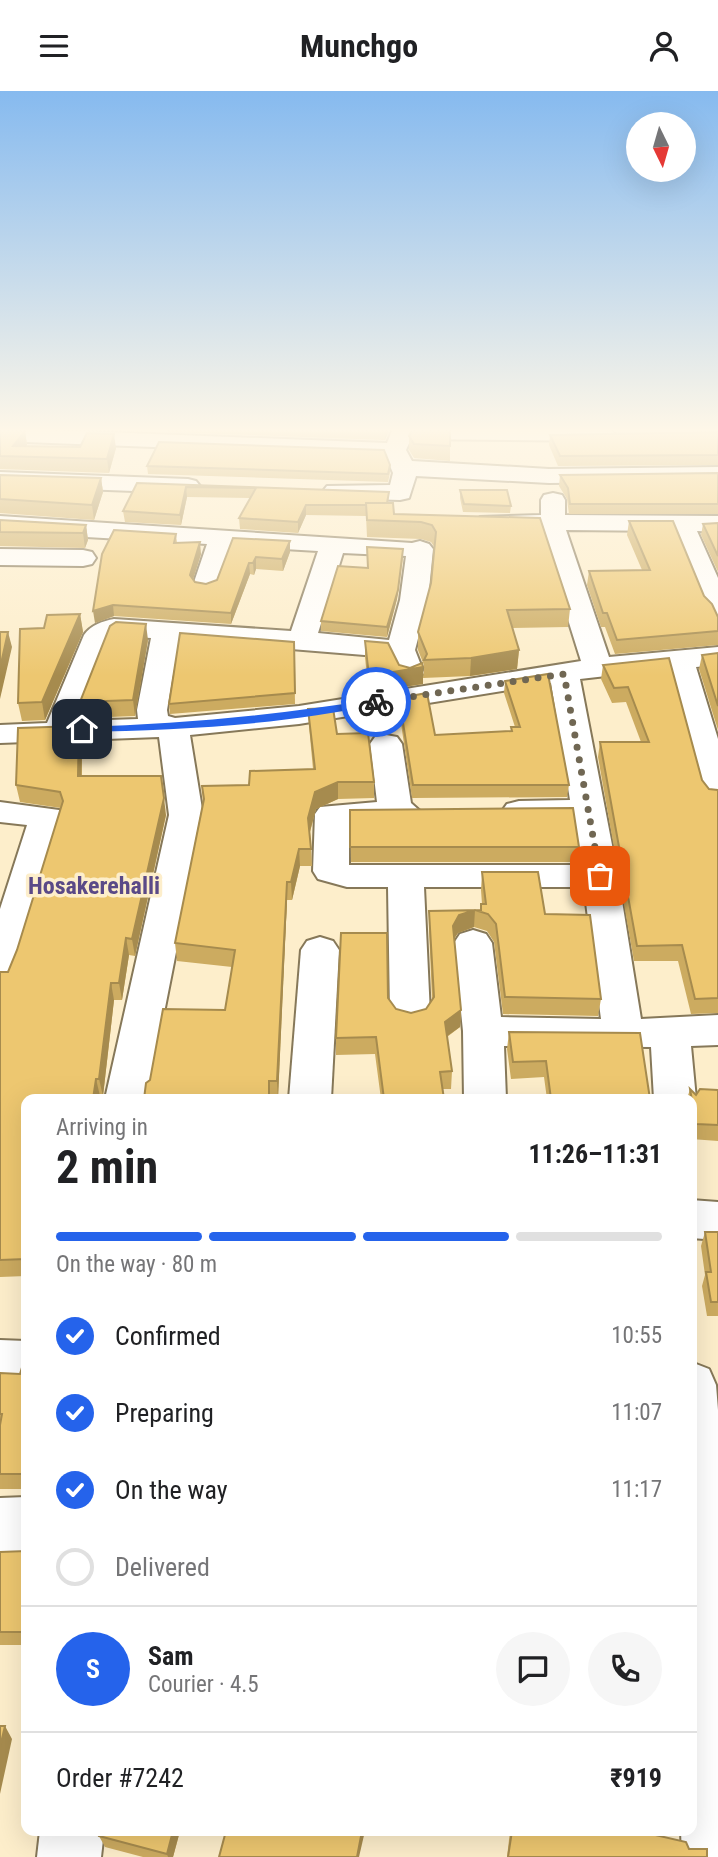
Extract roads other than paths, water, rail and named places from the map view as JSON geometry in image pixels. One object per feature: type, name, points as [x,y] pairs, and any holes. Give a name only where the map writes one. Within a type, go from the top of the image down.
[{"type":"street","points":[[553,510],[553,534],[598,667]]},
{"type":"street","points":[[0,522],[411,549],[414,600],[401,650],[416,695]]},
{"type":"street","points":[[464,522],[718,524]]},
{"type":"street","points":[[681,524],[714,594]]},
{"type":"street","points":[[206,585],[222,538]]},
{"type":"street","points":[[302,640],[333,545]]},
{"type":"street","points":[[0,557],[83,558]]},
{"type":"street","points":[[60,730],[98,635],[114,627],[401,650]]},
{"type":"street","points":[[167,630],[152,710],[154,721],[173,727]]},
{"type":"street","points":[[0,734],[173,727],[299,715],[598,667],[718,656]]},
{"type":"street","points":[[679,658],[718,794]]},
{"type":"street","points":[[564,674],[600,876],[623,1034]]},
{"type":"street","points":[[127,1094],[186,815],[173,727]]},
{"type":"street","points":[[386,744],[395,811]]},
{"type":"street","points":[[491,811],[587,810]]},
{"type":"street","points":[[436,811],[331,814],[330,868],[335,874],[347,876],[600,876]]},
{"type":"street","points":[[0,813],[47,817],[0,967]]},
{"type":"street","points":[[406,876],[410,1014]]},
{"type":"street","points":[[474,943],[483,1031],[485,1094]]},
{"type":"street","points":[[310,1094],[320,950]]},
{"type":"street","points":[[483,1031],[623,1034],[718,1030]]},
{"type":"street","points":[[670,1032],[675,1094]]},
{"type":"street","points":[[697,1219],[718,1221]]},
{"type":"street","points":[[0,1363],[21,1364]]},
{"type":"street","points":[[697,1434],[707,1495],[706,1762],[714,1857]]},
{"type":"street","points":[[0,1525],[21,1524]]},
{"type":"street","points":[[69,1857],[71,1836]]},
{"type":"district","name":"Hosakerehalli","points":[[94,886]]}]
